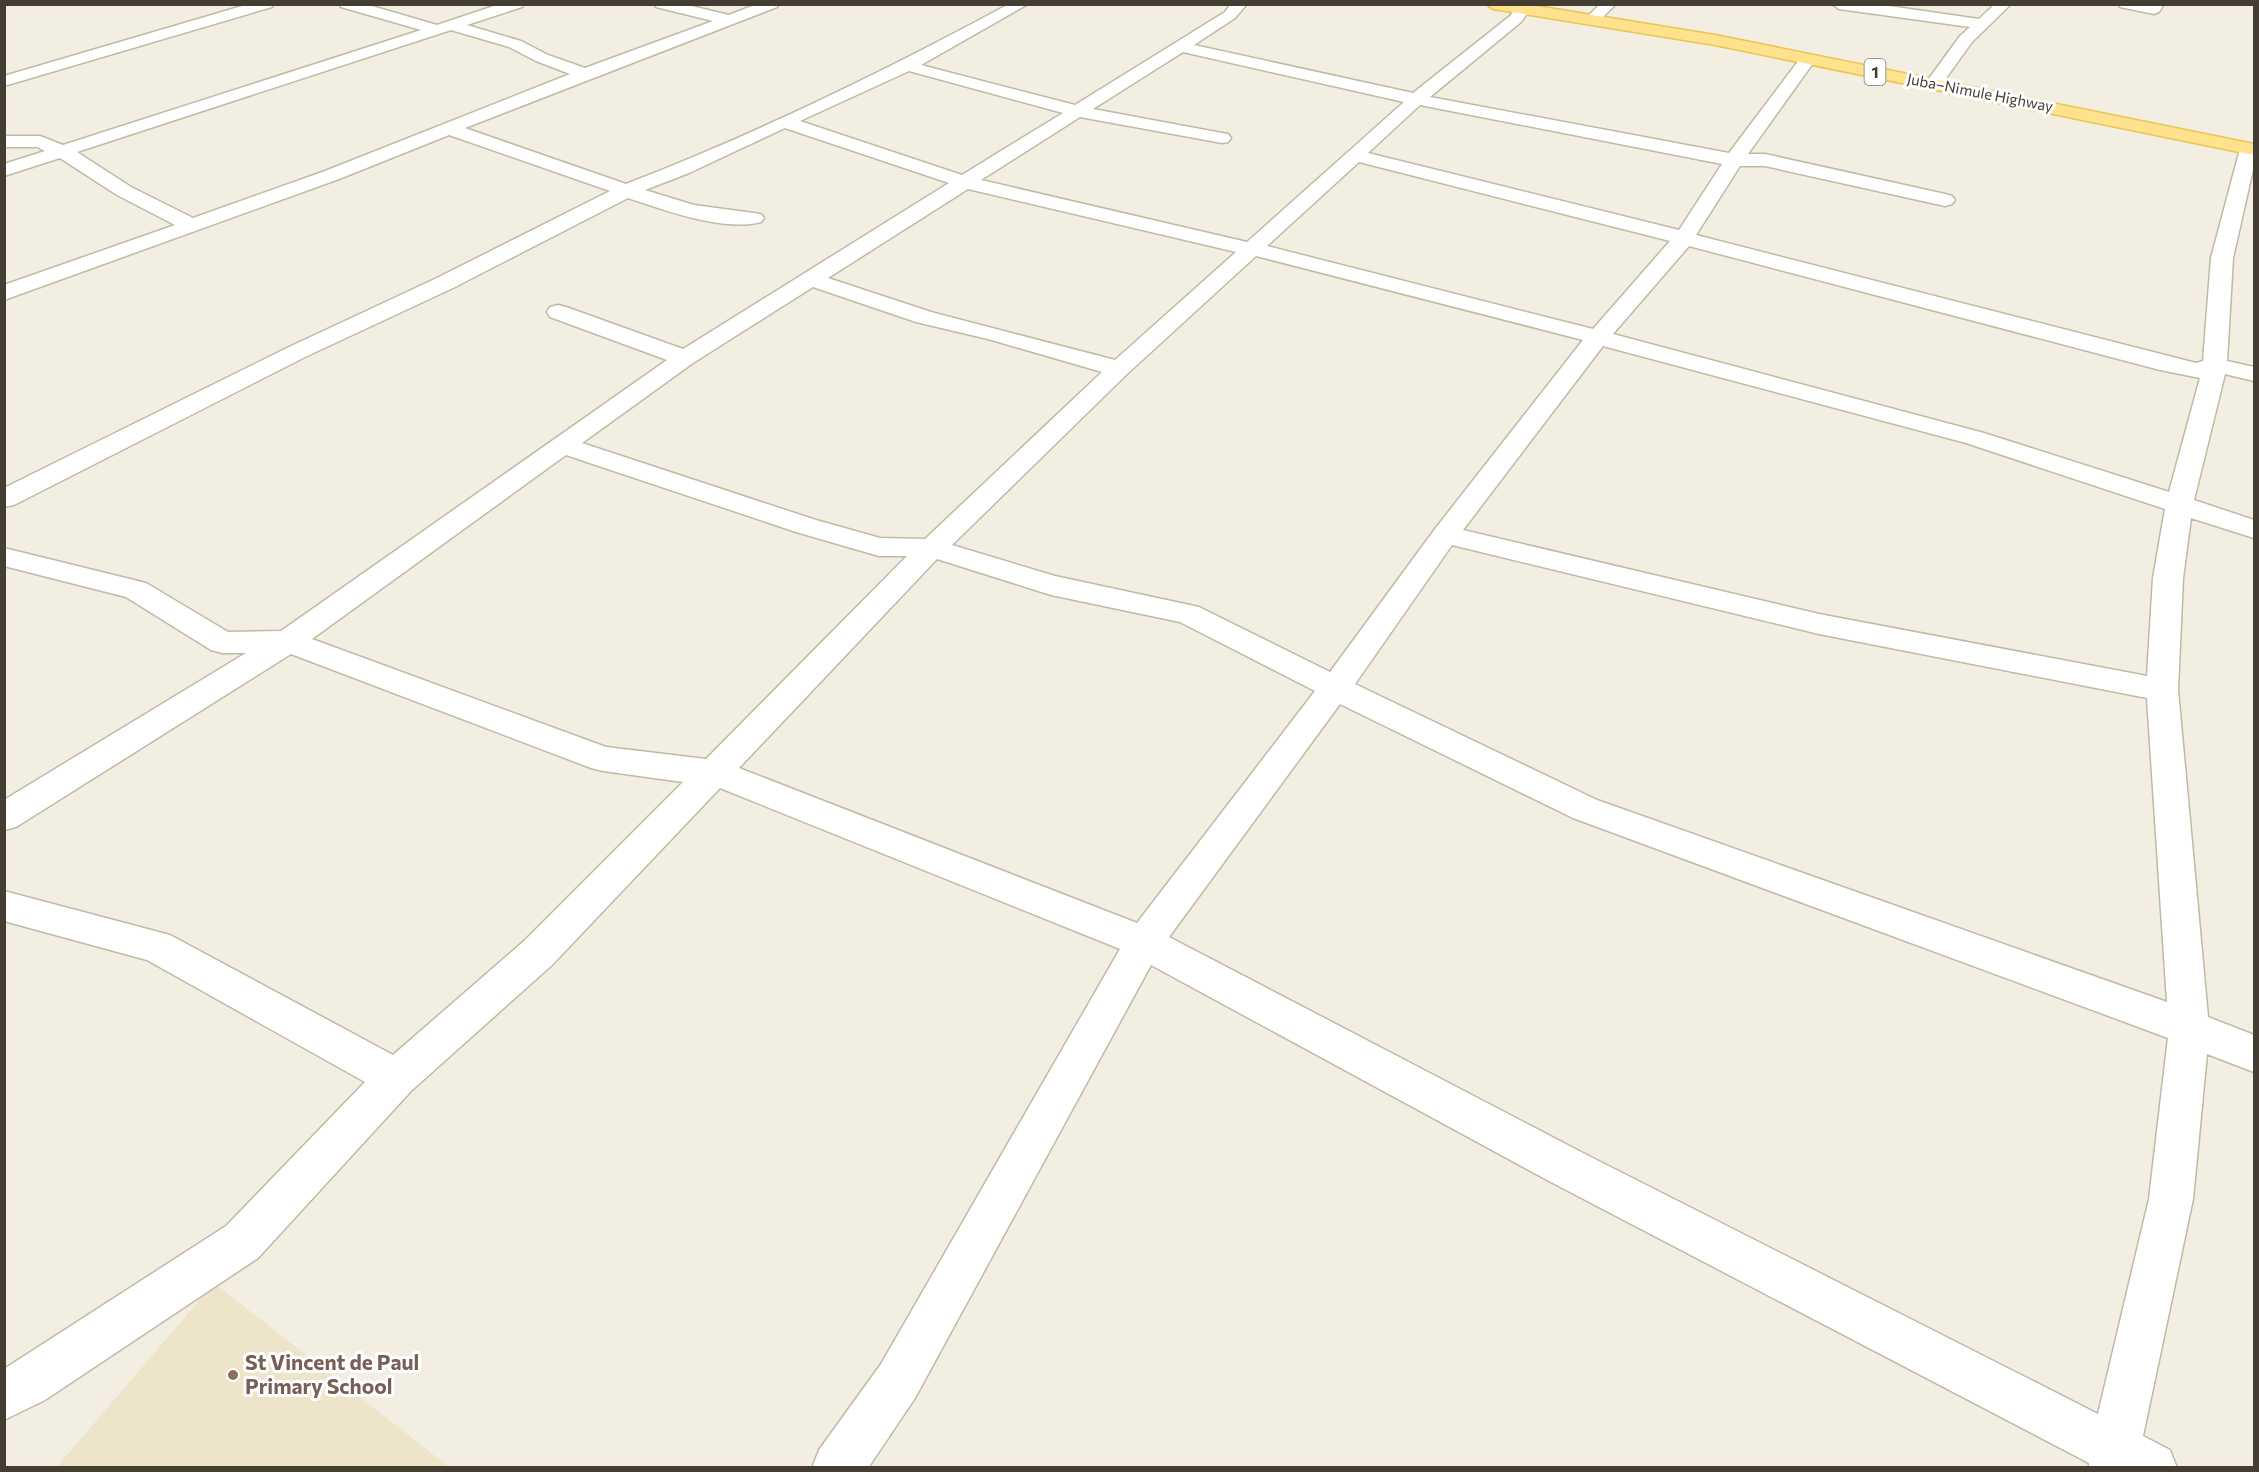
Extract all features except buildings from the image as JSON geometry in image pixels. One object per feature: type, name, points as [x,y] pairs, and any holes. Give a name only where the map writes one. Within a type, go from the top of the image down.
[{"type":"main road","name":"Juba–Nimule Highway","points":[[1508,6],[1593,19],[1808,59],[2252,150]]},
{"type":"street","points":[[4,81],[267,4]]},
{"type":"street","points":[[346,4],[515,44],[542,58],[585,74]]},
{"type":"street","points":[[4,170],[517,4]]},
{"type":"street","points":[[661,4],[731,20]]},
{"type":"street","points":[[4,293],[332,175],[585,74],[772,4]]},
{"type":"street","points":[[4,499],[297,352],[445,283],[627,191],[682,169],[907,66],[1021,4]]},
{"type":"street","points":[[4,818],[288,641],[564,446],[685,357],[1230,15],[1240,4]]},
{"type":"street","points":[[1593,19],[1610,4]]},
{"type":"street","points":[[1839,4],[1982,24]]},
{"type":"street","points":[[1933,84],[1966,39],[2004,4]]},
{"type":"street","points":[[2125,4],[2155,7],[2146,26]]},
{"type":"street","points":[[4,1396],[28,1383],[242,1242],[396,1078],[538,953],[932,549],[1119,369],[1416,100],[1516,19],[1508,6]]},
{"type":"street","points":[[1180,46],[1416,100],[1734,160],[1765,160],[1945,200]]},
{"type":"street","points":[[837,1467],[898,1382],[1144,942],[1335,688],[1445,535],[1598,337],[1684,238],[1734,160],[1808,59]]},
{"type":"street","points":[[907,66],[1077,111],[1222,138]]},
{"type":"street","points":[[784,122],[964,182],[1252,249],[1598,337],[1975,438],[2254,529]]},
{"type":"street","points":[[450,129],[627,191],[709,215],[729,219],[754,218]]},
{"type":"street","points":[[4,141],[40,142],[62,151],[124,191],[191,225]]},
{"type":"street","points":[[2114,1458],[2171,1199],[2189,1028],[2162,690],[2168,578],[2179,506],[2215,365],[2222,258],[2252,150]]},
{"type":"street","points":[[1354,155],[1684,238],[2168,365],[2198,370],[2215,365],[2254,374]]},
{"type":"street","points":[[810,279],[924,317],[995,334],[1119,369]]},
{"type":"street","points":[[558,312],[685,357]]},
{"type":"street","points":[[564,446],[806,526],[879,547],[932,549],[1051,585],[1188,614],[1585,809],[2189,1028],[2254,1054]]},
{"type":"street","points":[[1445,535],[1819,624],[2162,690]]},
{"type":"street","points":[[4,557],[136,590],[222,643],[288,641],[603,759],[715,773],[779,796],[1144,942],[2114,1458],[2152,1467]]},
{"type":"street","points":[[4,906],[157,946],[396,1078]]},
{"type":"shaded area","name":"St Vincent de Paul Primary School","points":[[214,1283],[449,1467],[56,1468]]},
{"type":"place","name":"St Vincent de Paul Primary School","points":[[233,1375]]}]
